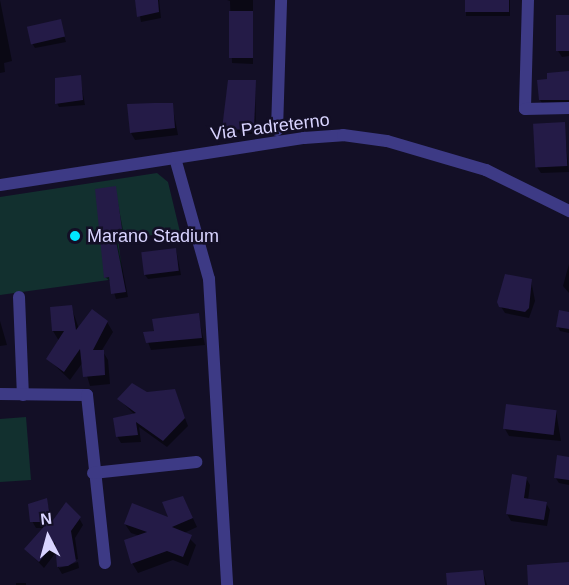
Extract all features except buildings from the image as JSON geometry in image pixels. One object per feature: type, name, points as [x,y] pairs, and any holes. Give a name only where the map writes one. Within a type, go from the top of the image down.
[{"type":"street","points":[[277,129],[281,0]]},
{"type":"street","points":[[528,0],[525,109],[569,108]]},
{"type":"street","name":"Via Padreterno","points":[[0,185],[304,138],[363,137],[486,170],[569,211]]},
{"type":"street","points":[[175,158],[208,279],[227,585]]},
{"type":"street","points":[[19,297],[23,395]]},
{"type":"street","points":[[0,394],[87,395],[93,473],[105,563]]},
{"type":"street","points":[[93,473],[196,462]]},
{"type":"green space","name":"Marano Stadium","points":[[157,173],[168,182],[180,232],[118,239],[123,278],[0,295],[0,197]]},
{"type":"green space","points":[[26,417],[31,480],[0,482],[0,419]]},
{"type":"place","name":"Marano Stadium","points":[[75,236]]}]
